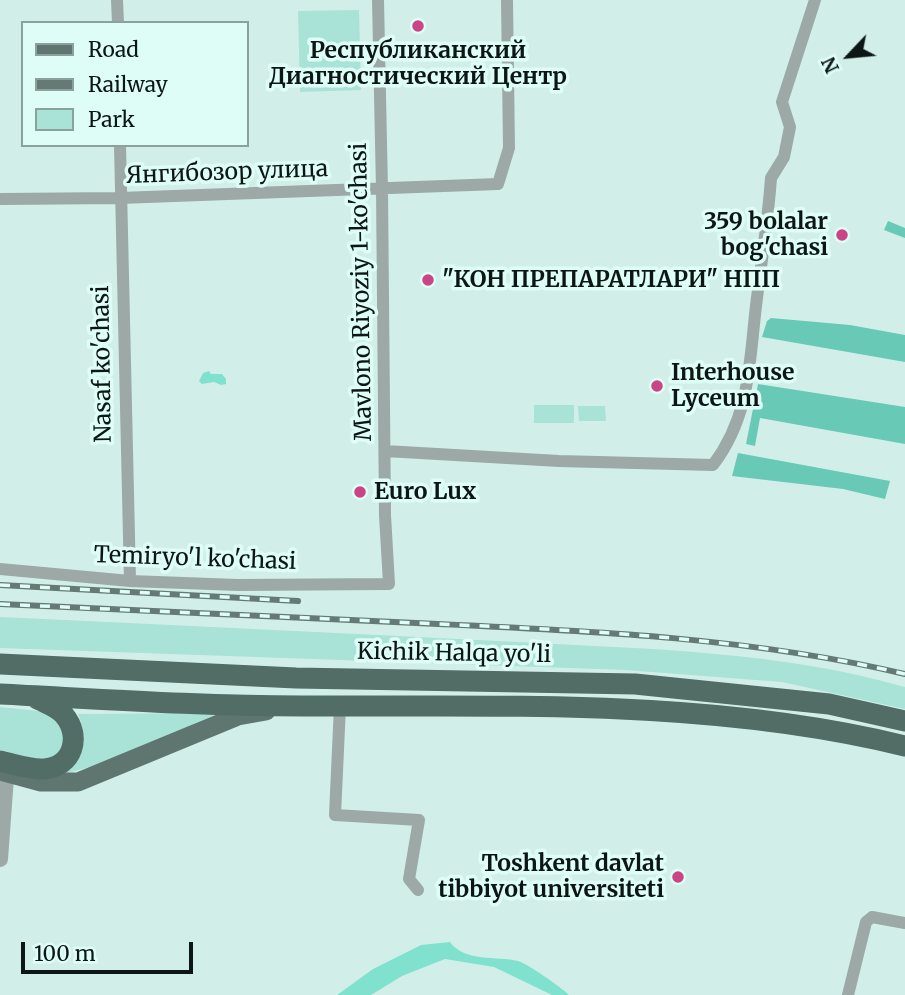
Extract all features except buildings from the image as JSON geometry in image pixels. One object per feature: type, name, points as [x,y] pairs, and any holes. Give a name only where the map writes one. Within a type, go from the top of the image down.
[{"type":"highway","name":"Kichik Halqa yo'li","points":[[0,664],[296,678],[635,684],[829,704],[905,721]]},
{"type":"highway","points":[[0,694],[299,706],[654,711],[796,724],[905,746]]},
{"type":"highway","points":[[3,767],[53,767],[63,763],[72,750],[73,730],[66,717],[31,695]]},
{"type":"main road","points":[[3,767],[41,782],[78,782],[238,716],[299,706]]},
{"type":"street","points":[[117,0],[118,21]]},
{"type":"street","name":"Mavlono Riyoziy 1-ko'chasi","points":[[378,0],[389,584]]},
{"type":"street","name":"Янгибозор улица","points":[[0,199],[120,198],[498,184],[509,148],[507,0]]},
{"type":"street","points":[[385,451],[559,461],[713,465],[728,445],[741,410],[750,372],[771,178],[784,157],[790,127],[782,102],[816,0]]},
{"type":"street","name":"Nasaf ko'chasi","points":[[120,147],[130,581]]},
{"type":"street","name":"Temiryo'l ko'chasi","points":[[0,569],[130,581],[238,585],[389,584]]},
{"type":"street","points":[[340,706],[335,814],[419,820],[408,879],[418,890]]},
{"type":"street","points":[[0,859],[3,767]]},
{"type":"street","points":[[848,995],[866,922],[872,917],[905,923]]},
{"type":"green space","points":[[359,10],[361,90],[300,92],[298,11]]},
{"type":"green space","points":[[534,405],[574,405],[574,423],[534,423]]},
{"type":"green space","points":[[578,406],[605,406],[606,421],[579,421]]},
{"type":"green space","points":[[0,617],[712,654],[810,666],[905,687],[905,709],[782,682],[626,670],[0,648]]},
{"type":"green space","points":[[0,707],[48,712],[69,735],[57,757],[35,759],[0,750]]},
{"type":"green space","points":[[219,713],[120,756],[58,775],[67,769],[82,749],[82,724],[78,714]]},
{"type":"shaded area","points":[[888,221],[905,228],[905,238],[884,230]]},
{"type":"shaded area","points":[[771,318],[850,325],[905,335],[905,362],[762,337],[767,321]]},
{"type":"shaded area","points":[[209,371],[211,374],[222,374],[226,384],[202,384],[199,381],[203,373]]},
{"type":"shaded area","points":[[758,384],[905,407],[905,444],[760,418],[755,446],[746,444]]},
{"type":"shaded area","points":[[738,453],[890,481],[885,499],[843,489],[732,476]]},
{"type":"shaded area","points":[[450,942],[464,953],[523,963],[569,995],[552,995],[494,967],[445,959],[402,976],[371,995],[337,995],[373,969],[421,945]]},
{"type":"railway","points":[[0,585],[298,601]]},
{"type":"railway","points":[[0,604],[614,633],[790,652],[905,674]]},
{"type":"place","name":"Республиканский Диагностический Центр","points":[[418,26]]},
{"type":"place","name":"359 bolalar bog'chasi","points":[[842,235]]},
{"type":"place","name":"\"КОН ПРЕПАРАТЛАРИ\" НПП","points":[[428,280]]},
{"type":"place","name":"Interhouse Lyceum","points":[[657,386]]},
{"type":"place","name":"Euro Lux","points":[[360,492]]},
{"type":"place","name":"Toshkent davlat tibbiyot universiteti","points":[[678,877]]}]
